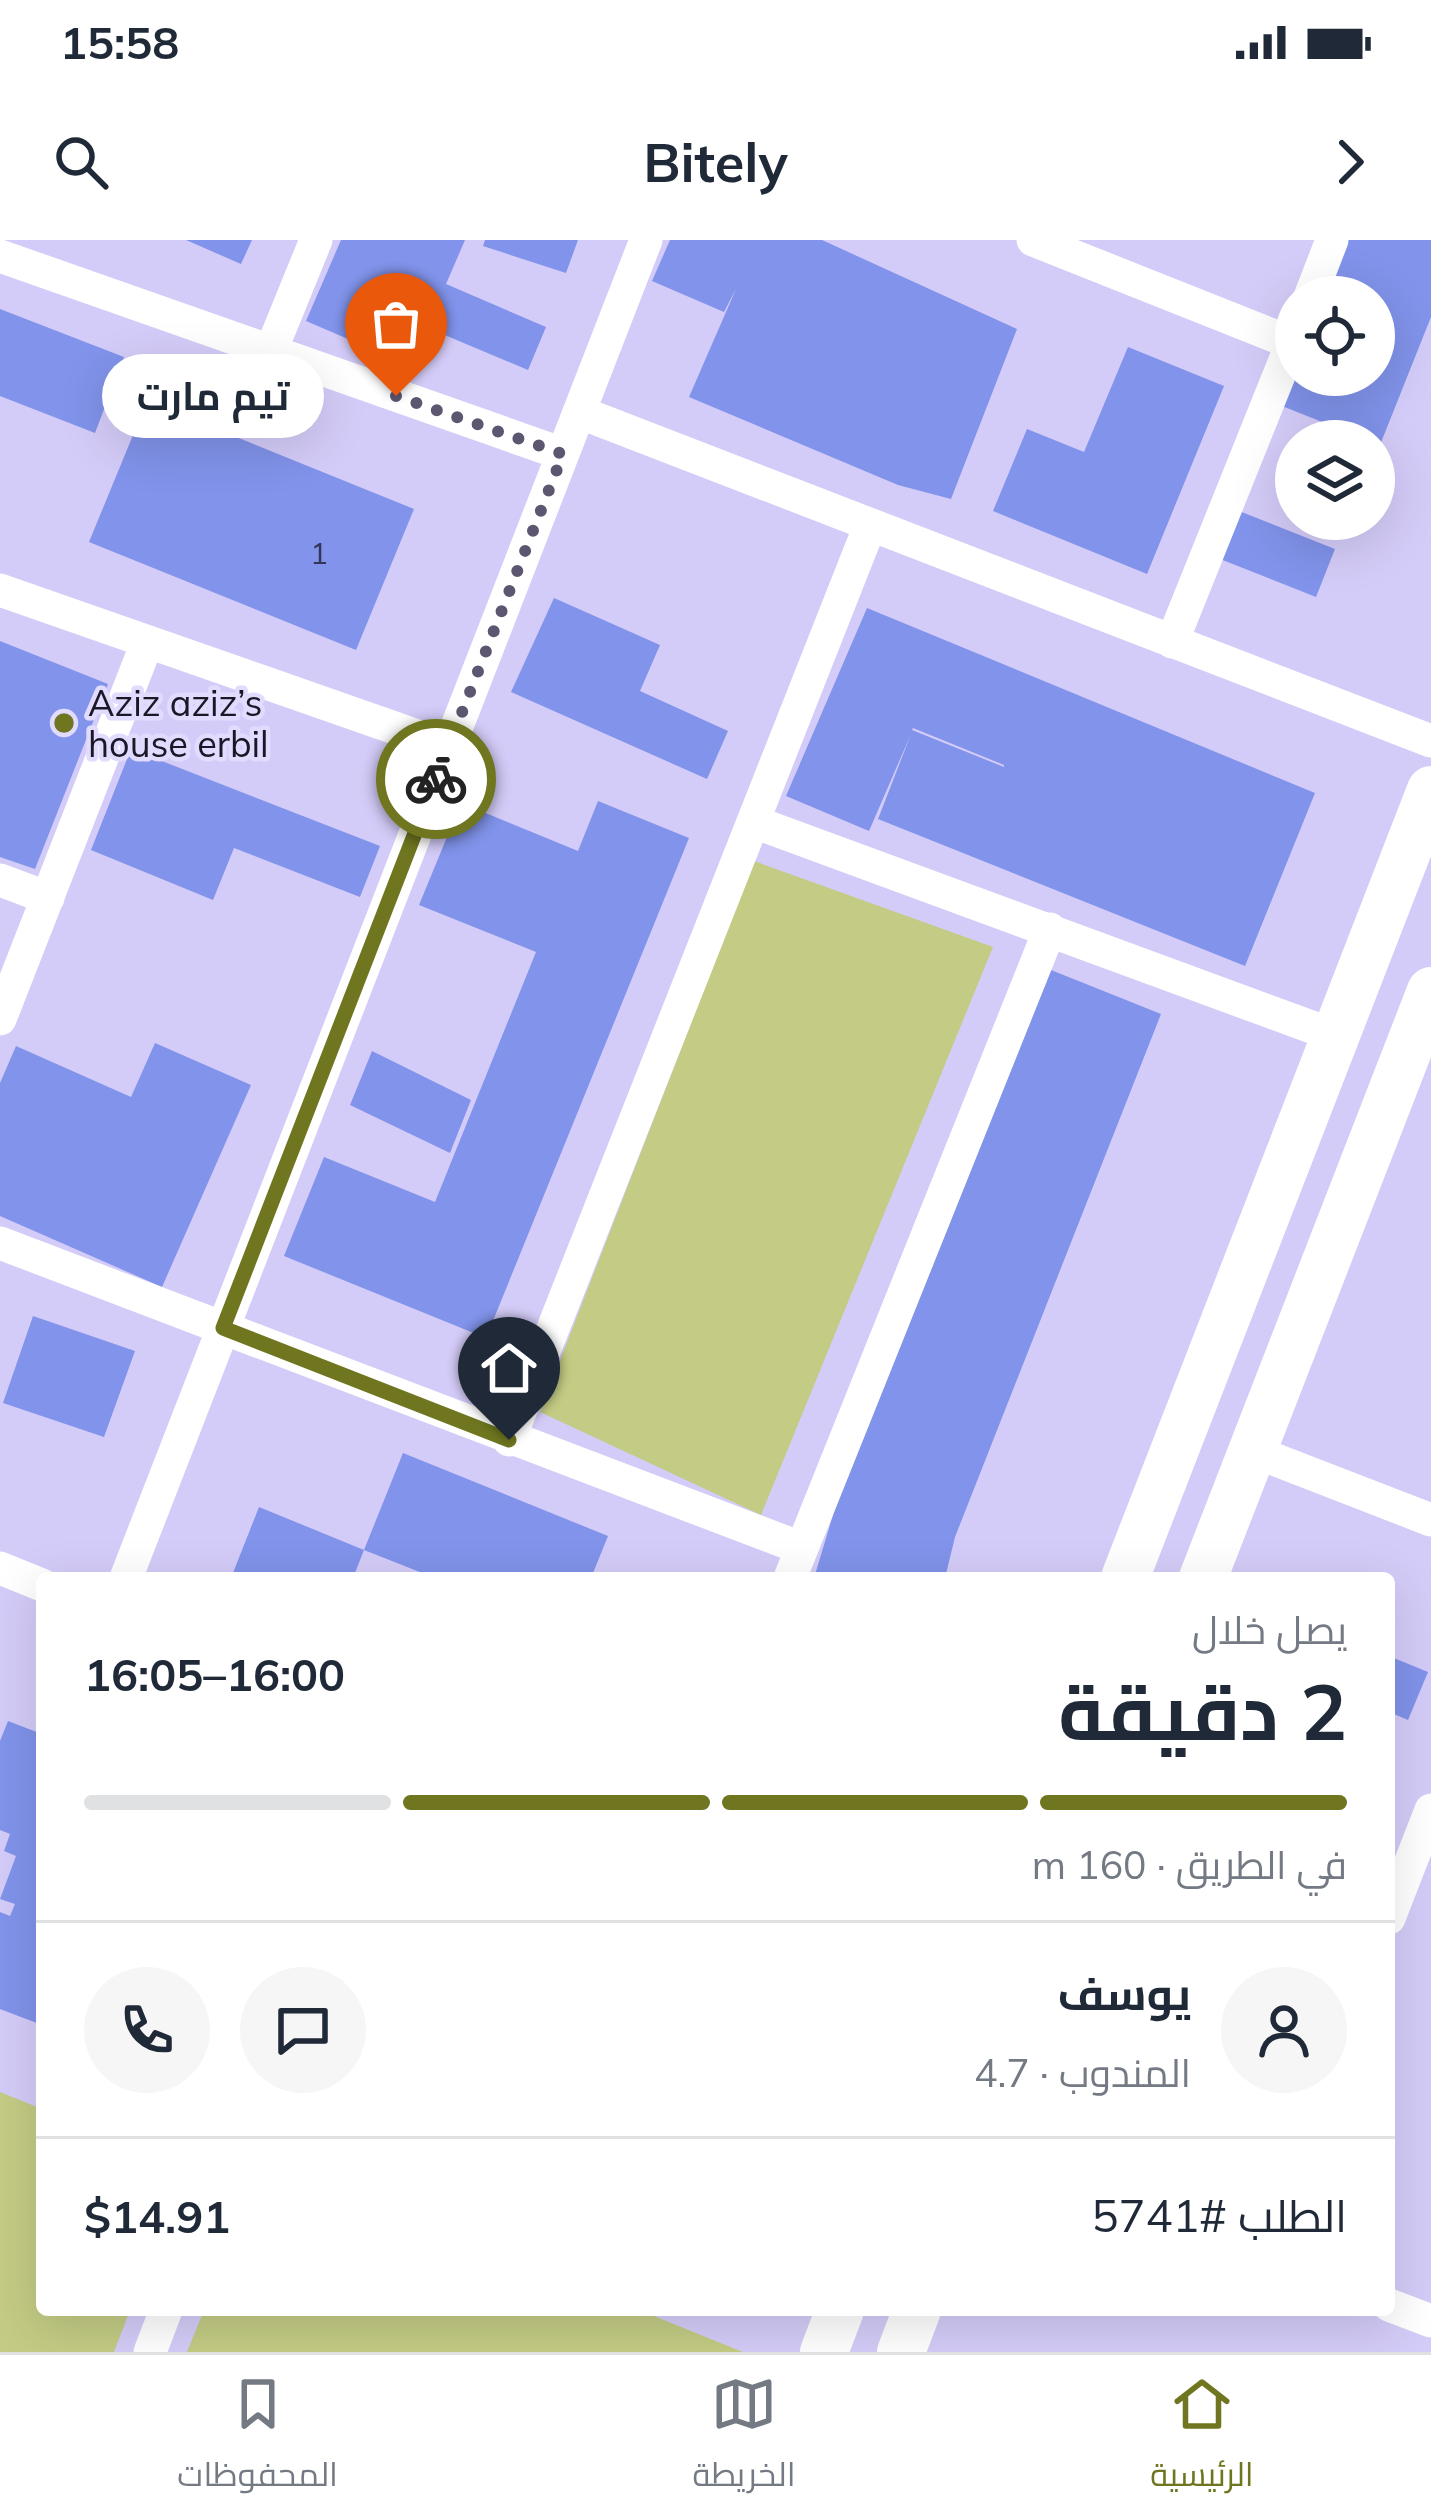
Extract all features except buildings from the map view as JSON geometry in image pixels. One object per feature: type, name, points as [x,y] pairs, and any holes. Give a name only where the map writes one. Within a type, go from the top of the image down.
[{"type":"street","points":[[270,352],[316,240]]},
{"type":"street","points":[[128,1572],[646,240]]},
{"type":"street","points":[[1033,240],[1275,331]]},
{"type":"street","points":[[1318,276],[1332,240]]},
{"type":"street","points":[[0,256],[563,454]]},
{"type":"street","points":[[1172,642],[1275,385]]},
{"type":"street","points":[[579,412],[1431,741]]},
{"type":"street","points":[[509,1440],[869,527]]},
{"type":"street","points":[[0,590],[449,747]]},
{"type":"street","points":[[0,1018],[147,644]]},
{"type":"street","points":[[1127,1572],[1431,790]]},
{"type":"street","points":[[754,823],[1336,1036]]},
{"type":"street","points":[[0,880],[48,898]]},
{"type":"street","points":[[0,1244],[509,1440],[795,1563],[1050,928]]},
{"type":"street","points":[[1205,1572],[1431,992]]},
{"type":"street","points":[[1253,1451],[1431,1520]]},
{"type":"street","points":[[0,1568],[36,1583]]},
{"type":"street","points":[[1395,1906],[1425,1846],[1431,1810]]},
{"type":"street","points":[[1395,2307],[1431,2320]]},
{"type":"street","points":[[150,2352],[164,2316]]},
{"type":"street","points":[[901,2352],[915,2316]]},
{"type":"green space","points":[[754,861],[993,947],[761,1515],[540,1412]]},
{"type":"green space","points":[[0,2092],[36,2107],[36,2316],[128,2316],[114,2352],[0,2352]]},
{"type":"green space","points":[[202,2316],[654,2316],[743,2352],[187,2352]]},
{"type":"way so far","points":[[396,396],[563,454],[436,779]]},
{"type":"place","name":"تيم مارت","points":[[396,396]]},
{"type":"place","name":"Aziz aziz’s house erbil","points":[[64,723]]},
{"type":"route","points":[[436,779],[223,1328],[509,1440]]}]
